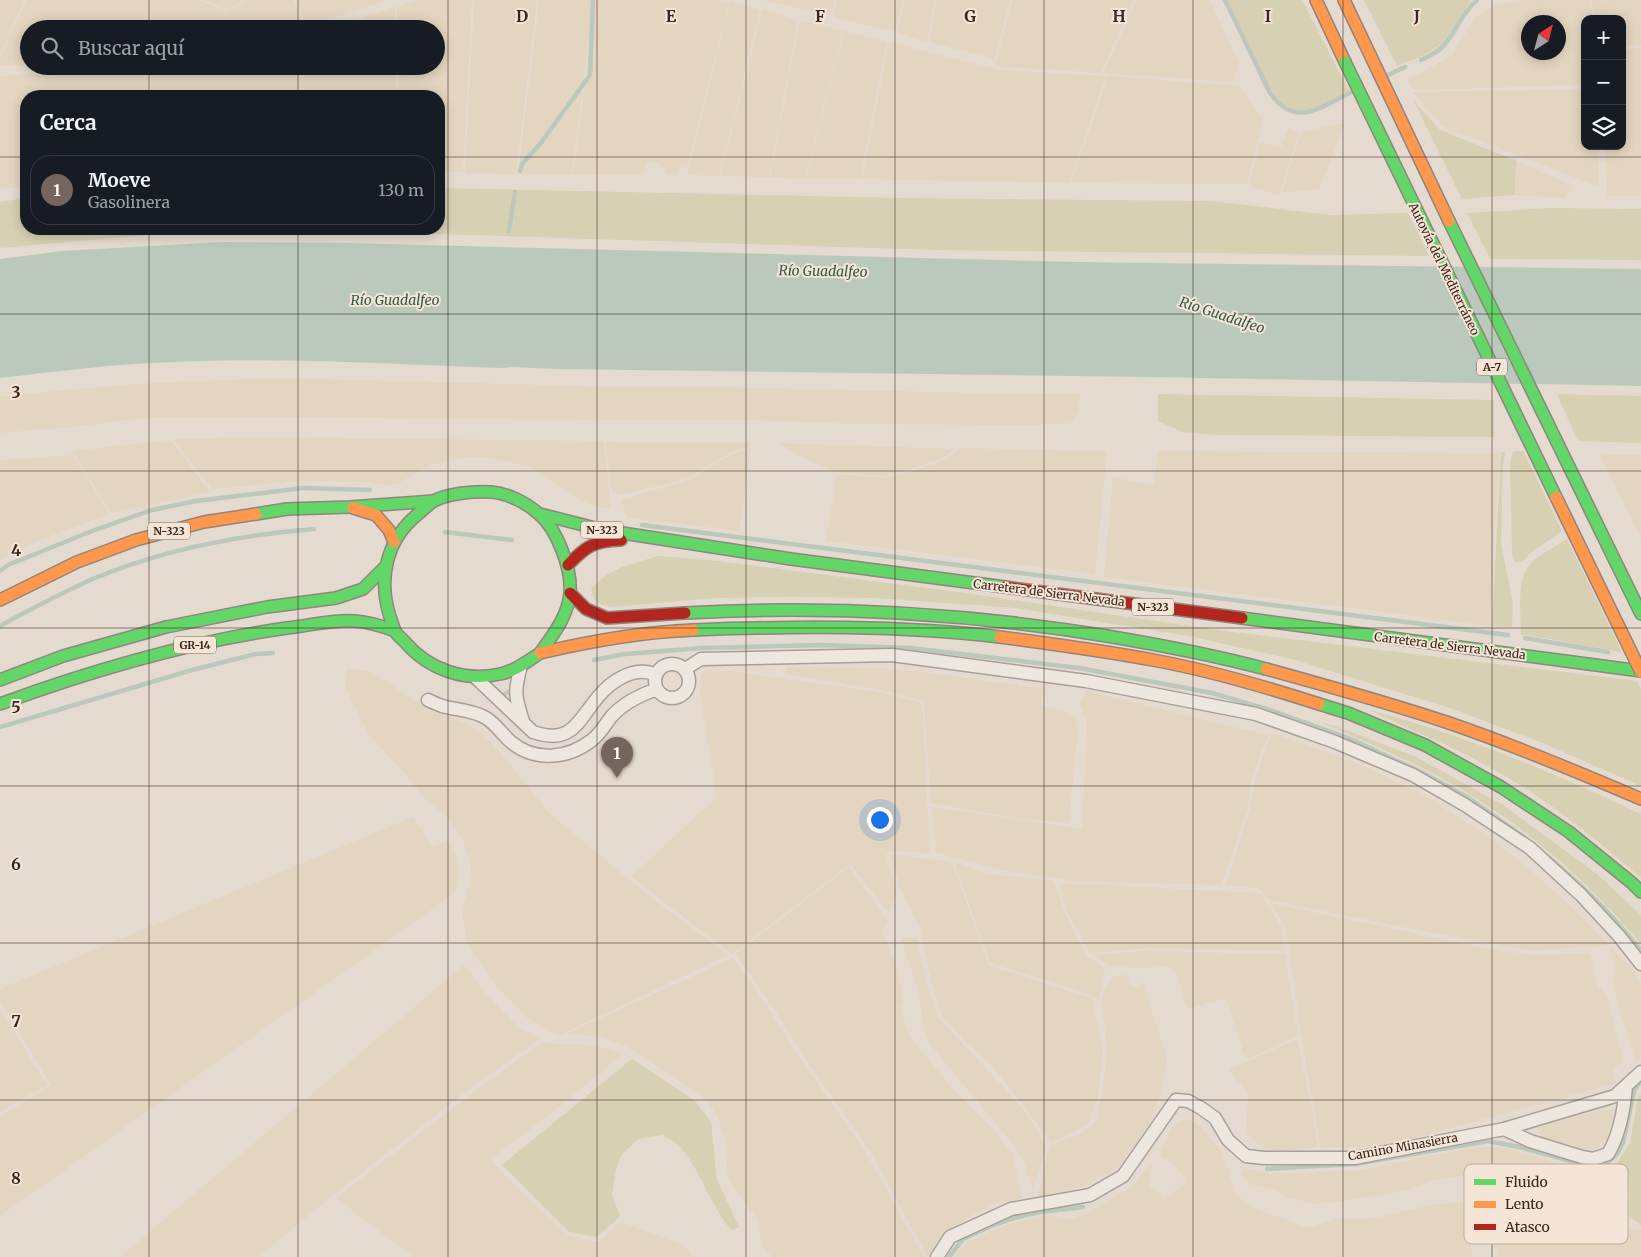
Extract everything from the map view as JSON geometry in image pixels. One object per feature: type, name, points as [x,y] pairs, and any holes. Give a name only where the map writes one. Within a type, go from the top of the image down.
[{"type":"highway","name":"Autovía del Mediterráneo","points":[[1316,0],[1641,672]]},
{"type":"highway","name":"Autovía del Mediterráneo","points":[[1344,0],[1493,312],[1641,614]]},
{"type":"highway","points":[[540,654],[562,621],[570,593],[568,565],[557,538],[540,514],[518,500],[493,492],[465,492],[434,501],[412,519],[394,542],[385,567],[385,601],[395,631],[416,655],[444,671],[475,677],[501,674],[521,666],[540,654],[591,641],[660,631],[763,627],[862,627],[954,632],[1056,644],[1159,661],[1256,684],[1348,713],[1425,745],[1501,787],[1569,832],[1641,892]]},
{"type":"highway","name":"N-323","points":[[0,600],[77,562],[136,540],[204,522],[287,509],[434,501]]},
{"type":"highway","name":"N-323","points":[[350,507],[376,515],[389,530],[394,542]]},
{"type":"highway","name":"Carretera de Sierra Nevada","points":[[540,514],[603,530],[665,541],[811,562],[1641,672]]},
{"type":"highway","name":"Carretera de Sierra Nevada","points":[[568,565],[592,542],[609,540],[665,541]]},
{"type":"highway","name":"GR-14","points":[[0,680],[63,656],[166,627],[267,607],[336,598],[363,588],[385,567]]},
{"type":"highway","points":[[570,593],[578,603],[591,612],[607,618],[740,611],[845,610],[996,619],[1121,638],[1233,660],[1321,682],[1402,707],[1485,735],[1575,769],[1641,799]]},
{"type":"highway","name":"GR-14","points":[[0,704],[73,678],[131,661],[209,642],[287,628],[357,620],[395,631]]},
{"type":"street","points":[[684,669],[701,659],[892,655],[1086,681],[1256,714],[1335,742],[1413,775],[1465,805],[1530,848],[1581,895],[1641,964]]},
{"type":"street","points":[[669,664],[674,664],[684,669],[689,683],[688,688],[681,696],[665,697],[656,690],[656,674],[658,670],[669,664]]},
{"type":"street","points":[[521,666],[517,681],[516,698],[524,723]]},
{"type":"street","points":[[475,677],[533,732],[545,736],[558,736],[571,731],[582,720],[598,697],[613,683],[630,673],[648,671],[656,674]]},
{"type":"street","points":[[428,700],[442,706],[473,712],[486,718],[510,742],[522,750],[536,755],[553,757],[569,754],[585,746],[596,737],[612,716],[623,706],[636,698],[656,690]]},
{"type":"street","name":"Camino Minasierra","points":[[937,1257],[950,1237],[1011,1209],[1090,1195],[1124,1176],[1176,1100],[1188,1100],[1215,1118],[1228,1140],[1246,1156],[1264,1158],[1355,1158],[1504,1129],[1615,1096],[1641,1072]]},
{"type":"street","points":[[1504,1129],[1530,1141],[1582,1157],[1593,1159],[1608,1154],[1614,1142],[1624,1103],[1626,1086]]},
{"type":"shaded area","points":[[0,0],[24,0],[0,56]]},
{"type":"shaded area","points":[[26,0],[199,0],[225,11],[228,20],[20,20],[20,65],[0,66],[0,58]]},
{"type":"shaded area","points":[[204,0],[244,0],[233,7],[224,9]]},
{"type":"shaded area","points":[[247,0],[294,0],[303,20],[230,20],[226,11],[235,8]]},
{"type":"shaded area","points":[[296,0],[388,0],[326,20],[304,20]]},
{"type":"shaded area","points":[[418,0],[472,0],[463,172],[445,172],[445,90],[399,90],[398,75],[445,75],[445,20],[398,20],[397,7]]},
{"type":"shaded area","points":[[474,0],[537,0],[516,175],[465,173]]},
{"type":"shaded area","points":[[539,0],[593,0],[572,175],[518,174]]},
{"type":"shaded area","points":[[596,0],[718,0],[729,3],[687,167],[678,168],[676,175],[666,175],[666,167],[661,167],[660,163],[645,163],[644,175],[573,175]]},
{"type":"shaded area","points":[[763,0],[835,0],[831,16]]},
{"type":"shaded area","points":[[837,0],[903,0],[895,32],[833,17]]},
{"type":"shaded area","points":[[905,0],[934,0],[927,42],[897,33]]},
{"type":"shaded area","points":[[936,0],[1010,0],[995,59],[929,42]]},
{"type":"shaded area","points":[[1012,0],[1134,0],[1101,73],[995,66]]},
{"type":"shaded area","points":[[1137,0],[1210,0],[1239,63],[1233,82],[1103,73]]},
{"type":"shaded area","points":[[1227,0],[1302,0],[1349,91],[1315,108],[1295,110],[1286,106],[1277,98],[1268,85]]},
{"type":"shaded area","points":[[1364,0],[1471,0],[1451,32],[1436,48],[1397,66]]},
{"type":"shaded area","points":[[1520,0],[1590,0],[1592,15],[1581,15],[1581,85],[1413,90],[1407,80],[1451,56],[1476,17],[1495,6]]},
{"type":"shaded area","points":[[1591,0],[1641,0],[1641,45],[1626,47],[1626,15],[1594,15]]},
{"type":"shaded area","points":[[730,2],[760,10],[719,176],[687,175]]},
{"type":"shaded area","points":[[395,7],[396,20],[355,20]]},
{"type":"shaded area","points":[[762,10],[798,20],[769,177],[720,176]]},
{"type":"shaded area","points":[[800,20],[843,31],[805,179],[770,177]]},
{"type":"shaded area","points":[[844,31],[887,42],[860,179],[806,179]]},
{"type":"shaded area","points":[[889,42],[999,70],[1106,76],[1069,183],[862,179]]},
{"type":"shaded area","points":[[1641,48],[1641,196],[1607,196],[1605,150],[1626,150],[1626,50]]},
{"type":"shaded area","points":[[148,75],[149,90],[20,90],[20,187],[0,189],[0,76]]},
{"type":"shaded area","points":[[150,75],[396,75],[397,90],[151,90]]},
{"type":"shaded area","points":[[1108,76],[1240,86],[1263,120],[1247,184],[1071,183]]},
{"type":"shaded area","points":[[1581,89],[1581,150],[1599,150],[1599,187],[1442,126],[1413,92]]},
{"type":"shaded area","points":[[1413,100],[1440,130],[1517,161],[1515,195],[1462,199]]},
{"type":"shaded area","points":[[1345,123],[1319,190],[1282,192],[1301,132]]},
{"type":"shaded area","points":[[1288,128],[1299,132],[1279,195],[1249,186],[1260,142],[1281,147]]},
{"type":"shaded area","points":[[1517,161],[1574,186],[1565,198],[1515,195]]},
{"type":"shaded area","points":[[445,188],[899,198],[1211,201],[1331,215],[1408,213],[1429,256],[937,250],[445,234]]},
{"type":"shaded area","points":[[20,199],[20,235],[148,235],[0,248],[0,202]]},
{"type":"shaded area","points":[[1551,208],[1641,209],[1641,260],[1490,259],[1467,213]]},
{"type":"shaded area","points":[[275,378],[626,387],[721,387],[1023,394],[1080,393],[1079,409],[1072,423],[1034,425],[855,424],[749,420],[295,417],[142,418],[74,427],[0,433],[0,396],[132,384]]},
{"type":"shaded area","points":[[1158,394],[1494,400],[1494,437],[1219,435],[1182,432],[1158,421]]},
{"type":"shaded area","points":[[1557,394],[1641,396],[1641,443],[1578,441]]},
{"type":"shaded area","points":[[261,437],[604,441],[611,509],[597,507],[580,500],[529,466],[481,457],[459,458],[431,465],[397,484],[386,485],[369,482],[310,480],[212,489],[173,439]]},
{"type":"shaded area","points":[[171,440],[210,492],[111,513],[72,451]]},
{"type":"shaded area","points":[[606,442],[750,443],[750,447],[731,452],[688,478],[617,495],[611,488]]},
{"type":"shaded area","points":[[778,443],[954,449],[943,458],[905,471],[883,476],[835,472],[801,457]]},
{"type":"shaded area","points":[[751,448],[739,531],[628,518],[621,500],[689,480],[732,454]]},
{"type":"shaded area","points":[[961,448],[1107,451],[1095,574],[826,541],[837,474],[884,478],[943,461]]},
{"type":"shaded area","points":[[1158,451],[1499,453],[1490,626],[1104,577],[1113,477],[1154,486]]},
{"type":"shaded area","points":[[1513,451],[1523,451],[1562,531],[1530,553],[1522,562],[1514,562],[1512,553],[1510,464]]},
{"type":"shaded area","points":[[1501,452],[1505,452],[1501,543],[1513,604],[1512,627],[1492,626]]},
{"type":"shaded area","points":[[1600,454],[1641,455],[1641,538]]},
{"type":"shaded area","points":[[73,455],[109,514],[35,542],[0,560],[0,460]]},
{"type":"shaded area","points":[[1567,539],[1622,652],[1521,634],[1520,594],[1524,575],[1534,560]]},
{"type":"shaded area","points":[[658,556],[718,561],[958,592],[1225,631],[1637,681],[1641,689],[1641,786],[1545,744],[1453,709],[1295,660],[1189,636],[1015,608],[877,598],[715,598],[612,607],[596,603],[591,589],[605,576],[622,567]]},
{"type":"shaded area","points":[[787,667],[878,668],[932,673],[1044,689],[1041,706],[1068,712],[1076,718],[1077,735],[1069,823],[1019,819],[931,803],[924,701],[877,689],[785,674]]},
{"type":"shaded area","points":[[347,669],[372,672],[415,701],[479,730],[505,758],[550,814],[642,890],[728,955],[560,1035],[547,1031],[526,1017],[494,983],[467,944],[462,910],[472,877],[469,858],[462,838],[446,816],[421,795],[410,779],[369,735],[345,685]]},
{"type":"shaded area","points":[[702,671],[730,671],[884,693],[922,703],[930,853],[890,851],[886,855],[897,892],[889,913],[850,864],[732,954],[631,877],[717,797],[700,696]]},
{"type":"shaded area","points":[[1086,691],[1268,735],[1251,779],[1247,812],[1221,885],[1074,881],[1006,871],[936,853],[932,807],[1082,829],[1087,724],[1080,704]]},
{"type":"shaded area","points":[[1369,710],[1439,731],[1507,756],[1641,814],[1641,878],[1573,822],[1519,784],[1468,756]]},
{"type":"shaded area","points":[[1318,721],[1416,757],[1503,805],[1597,874],[1641,915],[1641,944],[1576,876],[1528,835],[1476,798],[1449,782],[1384,750]]},
{"type":"shaded area","points":[[1272,733],[1352,761],[1421,793],[1493,840],[1526,866],[1579,914],[1608,945],[1531,951],[1270,900],[1258,888],[1226,886],[1250,812],[1256,775]]},
{"type":"shaded area","points":[[413,817],[433,847],[447,840],[455,853],[459,867],[458,885],[451,896],[0,1216],[0,1117],[51,1085],[0,1000],[0,989]]},
{"type":"shaded area","points":[[890,854],[952,862],[989,966],[1092,998],[1103,1049],[1098,1095],[1089,1123],[1073,1133],[1051,1142],[990,1063],[968,1045],[942,1016],[928,969],[920,929],[901,890]]},
{"type":"shaded area","points":[[954,862],[989,874],[1054,881],[1064,912],[1086,955],[1105,969],[1099,1000],[1085,992],[990,963]]},
{"type":"shaded area","points":[[849,867],[888,922],[882,929],[895,964],[904,998],[900,1009],[911,1038],[952,1088],[993,1129],[1013,1154],[1022,1199],[997,1203],[965,1219],[939,1238],[927,1256],[874,1157],[735,954]]},
{"type":"shaded area","points":[[1060,883],[1260,893],[1281,926],[1284,951],[1149,948],[1090,953],[1066,909]]},
{"type":"shaded area","points":[[1270,903],[1489,949],[1534,955],[1590,953],[1597,985],[1607,996],[1623,1062],[1613,1068],[1616,1083],[1415,1138],[1378,1146],[1321,1148],[1284,924]]},
{"type":"shaded area","points":[[917,938],[927,984],[937,1016],[1020,1105],[1037,1130],[1046,1149],[1033,1189],[1024,1162],[1013,1144],[929,1043],[922,1021],[919,993],[901,939]]},
{"type":"shaded area","points":[[1611,948],[1633,969],[1641,984],[1641,1059],[1635,1060],[1618,1004],[1612,979],[1616,975]]},
{"type":"shaded area","points":[[1144,951],[1287,954],[1288,976],[1298,1035],[1249,1059],[1244,1054],[1226,998],[1189,1009],[1185,1002],[1178,976],[1169,967],[1130,968],[1107,965],[1094,955]]},
{"type":"shaded area","points":[[733,958],[863,1148],[924,1257],[772,1257],[762,1246],[758,1220],[728,1180],[725,1137],[716,1114],[706,1099],[624,1045],[601,1037],[566,1034]]},
{"type":"shaded area","points":[[464,965],[482,989],[519,1028],[540,1039],[473,1086],[336,1193],[258,1257],[120,1257]]},
{"type":"shaded area","points":[[1130,975],[1130,986],[1138,988],[1144,981],[1167,1058],[1160,1097],[1148,1125],[1121,1165],[1083,1186],[1038,1197],[1050,1146],[1078,1135],[1095,1123],[1103,1090],[1107,1046],[1101,1002],[1107,985],[1113,976]]},
{"type":"shaded area","points":[[0,1010],[47,1085],[0,1112]]},
{"type":"shaded area","points":[[1297,1039],[1312,1109],[1317,1147],[1281,1151],[1264,1148],[1246,1134],[1248,1094],[1229,1070]]},
{"type":"shaded area","points":[[541,1043],[593,1045],[623,1054],[491,1159],[502,1173],[569,1236],[598,1242],[621,1222],[683,1245],[693,1257],[413,1257],[336,1198],[475,1091]]},
{"type":"shaded area","points":[[632,1059],[695,1101],[711,1122],[717,1180],[739,1227],[731,1230],[682,1149],[663,1135],[638,1139],[622,1154],[616,1169],[612,1195],[620,1216],[597,1237],[569,1232],[502,1165]]},
{"type":"shaded area","points":[[1641,1094],[1641,1225],[1628,1215],[1630,1194],[1628,1190],[1628,1164],[1616,1164],[1630,1143],[1638,1098]]},
{"type":"shaded area","points":[[1611,1110],[1614,1114],[1607,1137],[1596,1149],[1589,1150],[1541,1137],[1537,1128],[1598,1111]]},
{"type":"shaded area","points":[[1186,1119],[1196,1122],[1222,1151],[1236,1195],[1255,1209],[1309,1228],[1335,1219],[1375,1218],[1430,1205],[1462,1202],[1464,1205],[1464,1244],[1471,1244],[1472,1257],[953,1257],[967,1242],[1009,1223],[1051,1215],[1073,1220],[1086,1214],[1135,1184],[1151,1163],[1150,1187],[1165,1198],[1186,1183],[1177,1167],[1160,1156],[1169,1132],[1178,1122]]},
{"type":"shaded area","points":[[1487,1147],[1510,1149],[1558,1164],[1464,1164],[1464,1176],[1435,1180],[1407,1190],[1383,1195],[1318,1204],[1287,1198],[1275,1190],[1249,1184],[1242,1175],[1245,1168],[1271,1174],[1362,1170],[1454,1151]]},
{"type":"shaded area","points":[[1628,1190],[1630,1194],[1628,1207]]},
{"type":"shaded area","points":[[1628,1229],[1641,1229],[1641,1257],[1498,1257],[1494,1244],[1628,1244]]},
{"type":"water","name":"Río Guadalfeo","points":[[223,242],[349,243],[1077,262],[1641,269],[1641,386],[498,368],[255,360],[130,364],[0,378],[0,259],[62,251]]},
{"type":"waterway","points":[[520,171],[522,164],[540,144],[590,75],[593,0]]},
{"type":"waterway","points":[[1225,0],[1270,93],[1280,104],[1289,110],[1309,112],[1352,92]]},
{"type":"waterway","points":[[1421,60],[1434,54],[1444,45],[1467,10],[1477,0]]},
{"type":"waterway","points":[[1386,76],[1405,67]]},
{"type":"waterway","points":[[509,231],[515,192]]},
{"type":"waterway","points":[[0,571],[8,565],[92,531],[152,510],[196,501],[303,488],[370,490]]},
{"type":"waterway","points":[[642,525],[1508,635]]},
{"type":"waterway","points":[[0,626],[83,583],[148,559],[230,539],[314,529]]},
{"type":"waterway","points":[[445,532],[512,540]]},
{"type":"waterway","points":[[1525,638],[1608,652]]},
{"type":"waterway","points":[[594,660],[625,654],[702,648],[821,645],[911,648],[1079,668],[1212,693],[1273,711],[1351,739],[1425,774],[1469,798],[1524,837]]},
{"type":"waterway","points":[[0,727],[192,670],[256,654],[273,653]]},
{"type":"waterway","points":[[1547,856],[1597,901],[1641,951]]},
{"type":"waterway","points":[[1598,1164],[1608,1162],[1617,1154],[1623,1143],[1634,1091],[1641,1080]]},
{"type":"waterway","points":[[1267,1169],[1355,1164],[1488,1141],[1519,1147],[1582,1164]]},
{"type":"waterway","points":[[949,1257],[963,1239],[993,1225],[1040,1212],[1083,1207]]},
{"type":"traffic: fast","points":[[1345,62],[1556,497]]},
{"type":"traffic: fast","points":[[1449,221],[1641,614]]},
{"type":"traffic: fast","points":[[461,493],[497,493],[523,502],[546,521],[552,529],[566,561],[570,593],[563,617],[540,653],[506,673],[487,676],[461,675],[436,667],[425,660],[396,632],[386,603],[385,575],[388,561],[398,536],[407,524],[432,502],[445,496],[461,493]]},
{"type":"traffic: fast","points":[[256,514],[287,509],[434,501]]},
{"type":"traffic: fast","points":[[540,514],[603,530],[791,559],[1005,587]]},
{"type":"traffic: fast","points":[[0,680],[63,656],[166,627],[267,607],[336,598],[363,589],[385,567]]},
{"type":"traffic: fast","points":[[685,613],[791,610],[844,611],[896,613],[1002,622],[1054,628],[1147,643],[1266,669]]},
{"type":"traffic: fast","points":[[1242,618],[1641,671]]},
{"type":"traffic: fast","points":[[0,704],[141,658],[250,634],[346,621],[370,623],[395,631]]},
{"type":"traffic: fast","points":[[693,630],[885,628],[1000,637]]},
{"type":"traffic: fast","points":[[1319,704],[1348,713],[1425,745],[1501,787],[1569,832],[1641,892]]},
{"type":"traffic: slow","points":[[1316,0],[1345,62]]},
{"type":"traffic: slow","points":[[1344,0],[1449,221]]},
{"type":"traffic: slow","points":[[1556,497],[1641,672]]},
{"type":"traffic: slow","points":[[353,508],[376,515],[389,530],[394,542]]},
{"type":"traffic: slow","points":[[0,600],[77,562],[136,540],[204,522],[256,514]]},
{"type":"traffic: slow","points":[[540,653],[616,638],[693,630]]},
{"type":"traffic: slow","points":[[1000,637],[1138,657],[1178,665],[1239,680],[1319,704]]},
{"type":"traffic: slow","points":[[1266,669],[1473,731],[1641,799]]},
{"type":"traffic: jam","points":[[568,565],[580,553],[597,543],[621,540]]},
{"type":"traffic: jam","points":[[1005,587],[1242,618]]},
{"type":"traffic: jam","points":[[570,593],[586,609],[607,618],[685,613]]},
{"type":"place","name":"Moeve","points":[[617,778]]}]
